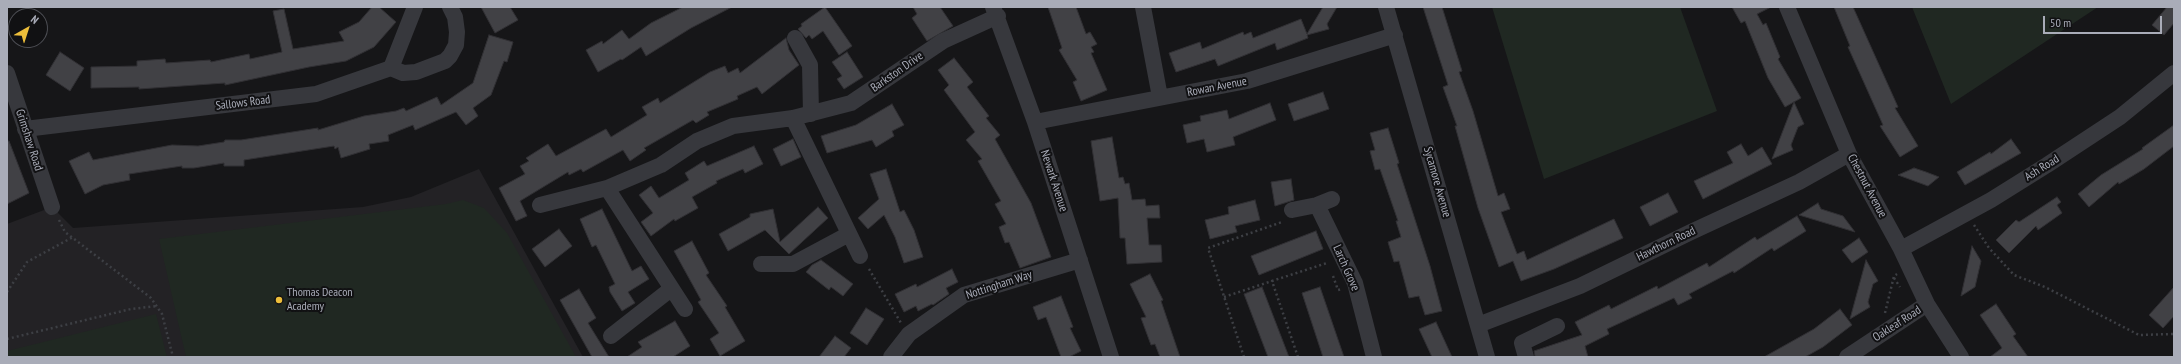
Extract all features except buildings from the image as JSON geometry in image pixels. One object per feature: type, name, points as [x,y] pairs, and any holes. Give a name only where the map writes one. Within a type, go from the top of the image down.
[{"type":"street","points":[[416,7],[391,68],[403,73],[416,72],[445,61],[450,56],[456,45],[457,32],[450,7]]},
{"type":"street","points":[[1143,7],[1160,97]]},
{"type":"street","name":"Sycamore Avenue","points":[[1386,7],[1488,357]]},
{"type":"street","name":"Chestnut Avenue","points":[[1787,7],[1849,154],[1901,249],[1927,304],[1960,357]]},
{"type":"street","name":"Barkston Drive","points":[[540,205],[607,188],[661,165],[697,141],[733,126],[793,118],[851,103],[943,41],[996,12]]},
{"type":"street","name":"Newark Avenue","points":[[996,12],[1035,122],[1111,357]]},
{"type":"street","name":"Rowan Avenue","points":[[1035,122],[1160,97],[1247,82],[1395,36]]},
{"type":"street","points":[[795,38],[810,65],[811,114]]},
{"type":"street","name":"Sallows Road","points":[[26,129],[316,94],[391,68]]},
{"type":"street","name":"Grimshaw Road","points":[[7,73],[52,207]]},
{"type":"street","name":"Ash Road","points":[[1901,249],[2028,177],[2120,117],[2174,73]]},
{"type":"street","points":[[793,118],[860,256]]},
{"type":"street","name":"Hawthorn Road","points":[[1478,325],[1580,286],[1799,182],[1849,154]]},
{"type":"street","points":[[607,188],[685,309]]},
{"type":"street","points":[[1287,216],[1332,199]]},
{"type":"street","name":"Larch Grove","points":[[1317,205],[1355,283],[1374,357]]},
{"type":"street","points":[[761,264],[793,264],[849,234]]},
{"type":"street","name":"Nottingham Way","points":[[891,357],[909,334],[964,295],[1080,260]]},
{"type":"street","points":[[611,336],[672,289]]},
{"type":"street","name":"Oakleaf Road","points":[[1847,357],[1927,304]]},
{"type":"street","points":[[1526,357],[1522,343],[1557,326]]},
{"type":"path","points":[[52,207],[65,232],[151,298],[162,314],[173,357]]},
{"type":"path","points":[[1966,213],[1989,248],[2014,275],[2045,287],[2139,334],[2174,334]]},
{"type":"path","points":[[1244,357],[1208,248],[1287,216]]},
{"type":"path","points":[[7,292],[27,262],[73,237]]},
{"type":"path","points":[[860,256],[895,316],[909,334]]},
{"type":"path","points":[[1224,297],[1328,263],[1338,290],[1355,283]]},
{"type":"path","points":[[1889,313],[1884,316],[1894,278],[1909,267]]},
{"type":"path","points":[[1894,278],[1903,290]]},
{"type":"path","points":[[1272,281],[1298,357]]},
{"type":"path","points":[[7,338],[131,309],[156,306]]},
{"type":"shaded area","points":[[1492,7],[1680,7],[1717,111],[1544,179]]},
{"type":"shaded area","points":[[1912,7],[2098,7],[1951,104]]},
{"type":"shaded area","name":"Thomas Deacon Academy","points":[[479,169],[583,357],[7,357],[7,224],[52,207],[73,228],[363,207],[411,197]]},
{"type":"shaded area","name":"Thomas Deacon Academy","points":[[463,200],[484,208],[507,233],[576,357],[186,357],[159,239],[446,204]]},
{"type":"shaded area","points":[[156,314],[167,357],[7,357],[7,351]]},
{"type":"place","name":"Thomas Deacon Academy","points":[[279,300]]}]
